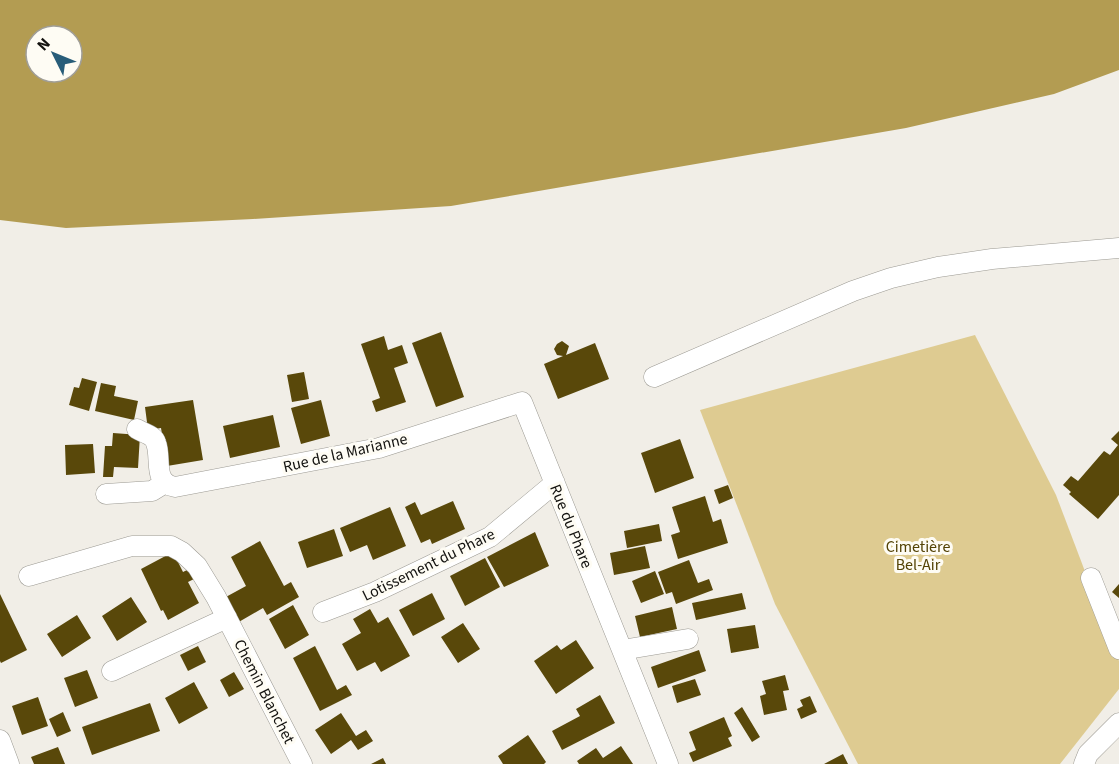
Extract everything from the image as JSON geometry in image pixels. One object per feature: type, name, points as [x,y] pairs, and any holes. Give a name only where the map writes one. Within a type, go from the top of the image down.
[{"type":"street","points":[[654,377],[853,291],[891,278],[938,267],[992,259],[1119,248]]},
{"type":"street","name":"Rue de la Marianne","points":[[106,494],[152,491],[165,483],[175,487],[379,448],[522,402]]},
{"type":"street","name":"Rue du Phare","points":[[522,402],[668,764]]},
{"type":"street","points":[[137,429],[153,437],[157,443],[160,478],[165,483]]},
{"type":"street","name":"Lotissement du Phare","points":[[323,612],[375,591],[490,537],[555,483]]},
{"type":"street","name":"Chemin Blanchet","points":[[29,576],[132,546],[171,546],[182,552],[197,566],[227,618],[302,764]]},
{"type":"street","points":[[1091,578],[1119,649]]},
{"type":"street","points":[[112,671],[227,618]]},
{"type":"street","points":[[622,650],[688,639]]},
{"type":"street","points":[[1084,764],[1088,754],[1119,723]]},
{"type":"street","points":[[0,740],[9,764]]},
{"type":"green space","name":"Cimetière Bel-Air","points":[[975,335],[1056,495],[1119,661],[1119,689],[1060,764],[858,764],[775,604],[700,410]]},
{"type":"shaded area","points":[[0,0],[1119,0],[1119,70],[1054,94],[906,128],[451,206],[66,228],[0,220]]},
{"type":"building","points":[[441,332],[464,397],[436,407],[412,343]]},
{"type":"building","points":[[384,336],[388,350],[402,345],[408,363],[394,368],[406,402],[376,412],[372,401],[380,398],[361,344]]},
{"type":"building","points":[[562,341],[569,346],[566,355],[595,343],[609,379],[558,399],[544,364],[563,356],[557,355],[554,349]]},
{"type":"building","points":[[304,372],[309,399],[292,402],[287,375]]},
{"type":"building","points":[[82,378],[97,382],[89,411],[69,405],[74,387],[79,388]]},
{"type":"building","points":[[101,383],[116,386],[114,396],[138,401],[134,420],[95,411]]},
{"type":"building","points":[[193,400],[203,460],[167,466],[161,428],[148,430],[145,407]]},
{"type":"building","points":[[321,400],[330,436],[301,444],[291,408]]},
{"type":"building","points":[[273,415],[280,447],[230,458],[223,426]]},
{"type":"building","points":[[1119,431],[1119,495],[1098,519],[1069,494],[1071,492],[1063,485],[1071,476],[1078,481],[1104,451],[1110,455],[1118,445],[1111,439]]},
{"type":"building","points":[[113,433],[140,435],[138,468],[114,467],[113,477],[103,477],[105,446],[112,446]]},
{"type":"building","points":[[680,439],[694,478],[655,493],[641,453]]},
{"type":"building","points":[[93,444],[95,473],[66,475],[65,445]]},
{"type":"building","points":[[728,485],[733,498],[719,504],[714,490]]},
{"type":"building","points":[[705,496],[713,522],[721,519],[728,543],[678,559],[671,535],[680,532],[672,507]]},
{"type":"building","points":[[453,501],[465,529],[432,544],[430,539],[421,543],[405,507],[415,502],[421,515]]},
{"type":"building","points":[[390,507],[406,546],[373,560],[367,545],[350,552],[340,528]]},
{"type":"building","points":[[659,524],[662,541],[627,548],[624,531]]},
{"type":"building","points":[[334,529],[343,556],[307,568],[298,542]]},
{"type":"building","points":[[535,532],[549,566],[504,587],[487,557]]},
{"type":"building","points":[[260,541],[284,586],[291,582],[299,597],[267,615],[263,608],[237,623],[224,598],[246,586],[231,557]]},
{"type":"building","points":[[645,546],[650,568],[614,575],[610,553]]},
{"type":"building","points":[[173,552],[183,572],[189,569],[194,579],[188,582],[199,603],[168,620],[163,610],[161,611],[141,569]]},
{"type":"building","points":[[485,558],[500,587],[465,606],[450,576]]},
{"type":"building","points":[[689,560],[698,583],[709,579],[713,590],[676,604],[672,592],[666,594],[658,572]]},
{"type":"building","points":[[655,571],[664,594],[641,603],[632,581]]},
{"type":"building","points":[[1119,584],[1119,598],[1112,592]]},
{"type":"building","points":[[432,593],[445,619],[413,636],[399,610]]},
{"type":"building","points":[[742,593],[746,609],[696,620],[692,603]]},
{"type":"building","points":[[0,594],[27,650],[1,663],[0,661]]},
{"type":"building","points":[[131,597],[147,622],[117,641],[102,616]]},
{"type":"building","points":[[293,605],[309,635],[285,649],[269,619]]},
{"type":"building","points":[[672,607],[677,629],[640,637],[635,616]]},
{"type":"building","points":[[370,609],[378,623],[388,617],[410,656],[381,672],[375,662],[357,671],[342,644],[361,633],[353,619]]},
{"type":"building","points":[[77,615],[91,638],[62,657],[47,634]]},
{"type":"building","points":[[463,623],[480,649],[458,663],[441,637]]},
{"type":"building","points":[[755,625],[759,648],[731,653],[727,629]]},
{"type":"building","points":[[576,640],[594,668],[556,694],[534,661],[557,645],[561,650]]},
{"type":"building","points":[[198,646],[206,662],[188,671],[180,655]]},
{"type":"building","points":[[315,646],[337,690],[346,685],[352,695],[320,711],[293,658]]},
{"type":"building","points":[[699,650],[706,671],[658,688],[651,667]]},
{"type":"building","points":[[87,670],[98,698],[75,707],[64,678]]},
{"type":"building","points":[[234,672],[244,689],[229,697],[220,680]]},
{"type":"building","points":[[785,675],[789,690],[783,691],[787,710],[764,715],[760,696],[766,694],[762,681]]},
{"type":"building","points":[[695,679],[701,695],[677,703],[672,686]]},
{"type":"building","points":[[194,682],[208,708],[179,724],[165,698]]},
{"type":"building","points":[[600,695],[615,723],[562,750],[552,731],[580,716],[576,709]]},
{"type":"building","points":[[810,696],[817,712],[801,719],[797,709],[803,706],[800,700]]},
{"type":"building","points":[[38,697],[48,726],[22,735],[12,706]]},
{"type":"building","points":[[150,703],[160,731],[92,755],[82,727]]},
{"type":"building","points":[[742,707],[760,737],[752,742],[734,713]]},
{"type":"building","points":[[63,712],[71,731],[57,737],[49,719]]},
{"type":"building","points":[[341,713],[356,736],[366,730],[373,741],[358,750],[351,740],[331,754],[315,730]]},
{"type":"building","points":[[724,717],[732,736],[728,738],[732,746],[693,762],[689,753],[696,750],[689,732]]},
{"type":"building","points":[[528,735],[546,762],[544,764],[503,764],[498,756]]},
{"type":"building","points":[[621,746],[633,764],[579,764],[577,761],[596,748],[603,758]]},
{"type":"building","points":[[58,747],[65,764],[34,764],[31,757]]},
{"type":"building","points":[[843,754],[848,764],[824,764]]},
{"type":"building","points":[[383,758],[386,764],[371,764]]}]
